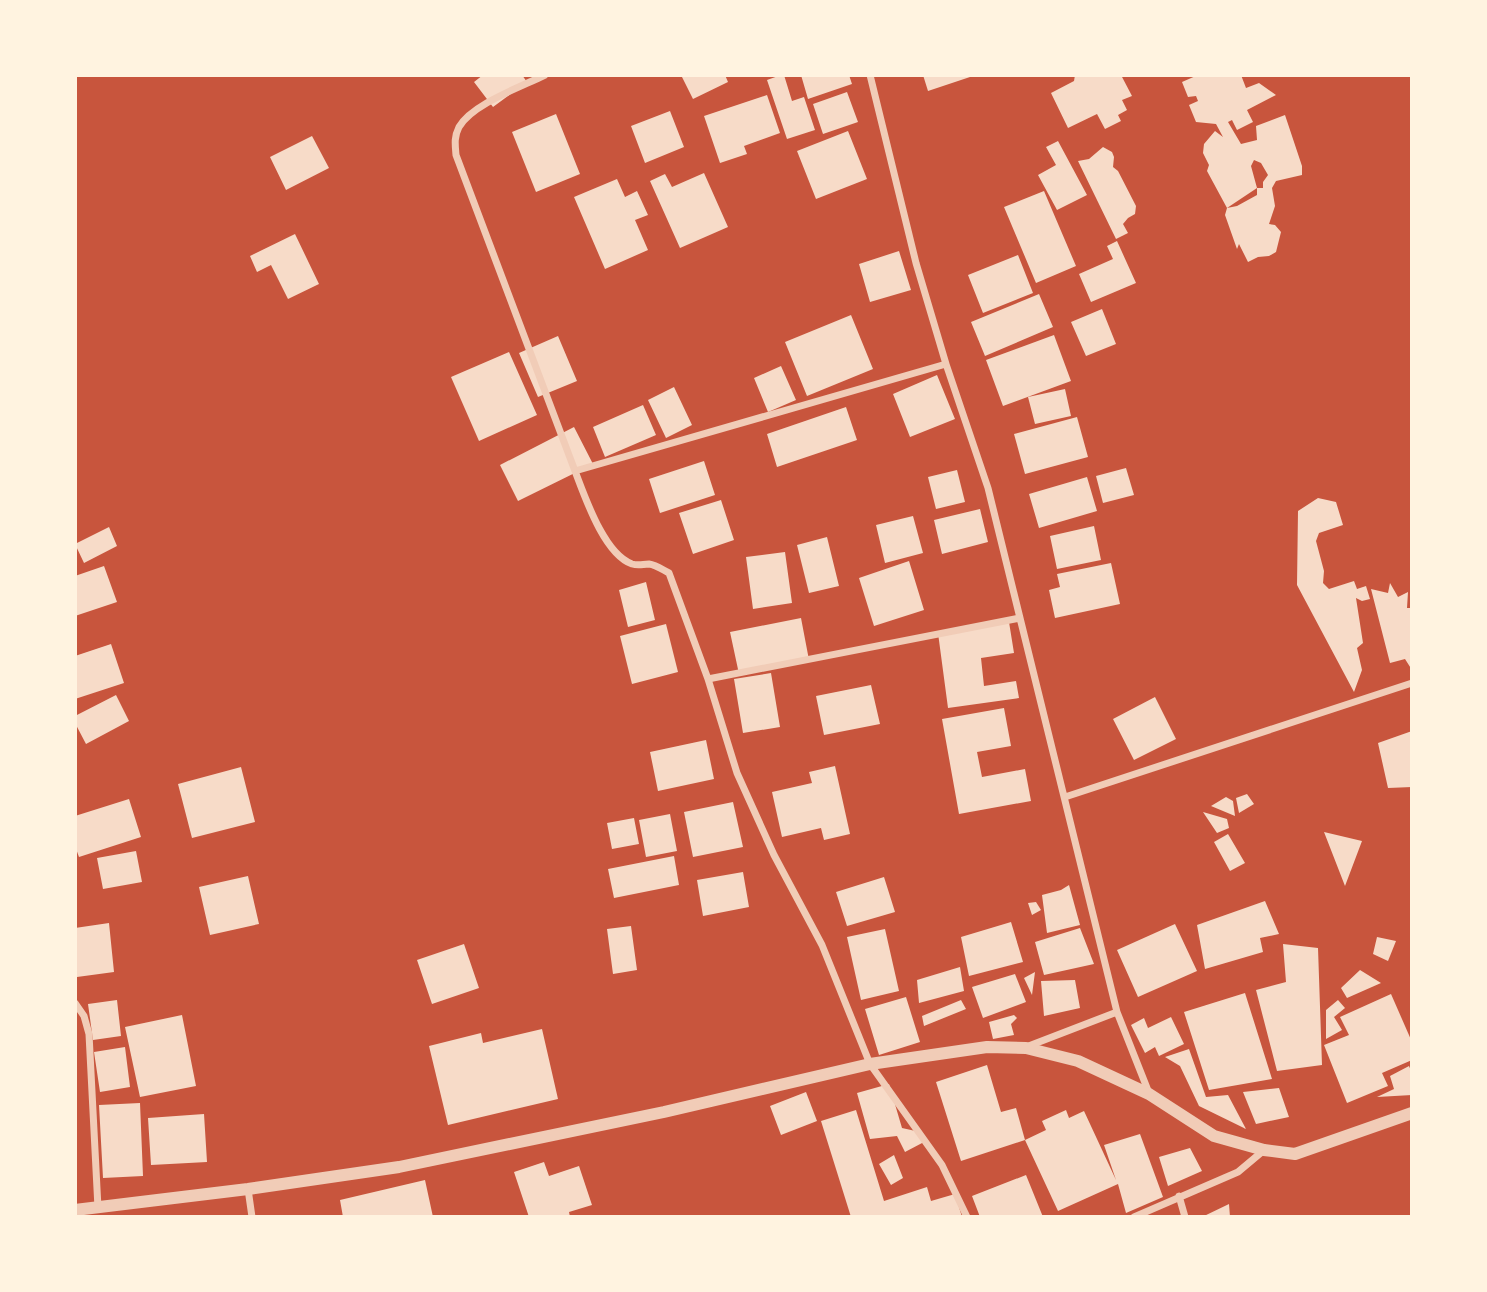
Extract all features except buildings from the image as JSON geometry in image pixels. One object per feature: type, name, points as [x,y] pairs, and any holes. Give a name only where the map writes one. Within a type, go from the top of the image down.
[{"type":"street","points":[[545,75],[477,109],[460,126],[454,141],[456,155],[587,504],[609,544],[630,564],[649,564],[669,573],[708,679],[737,773],[774,855],[822,945],[870,1064],[942,1165],[967,1217]]},
{"type":"street","points":[[870,75],[916,263],[988,488],[1117,1012],[1149,1094]]},
{"type":"street","points":[[575,471],[946,363]]},
{"type":"street","points":[[708,679],[1020,618]]},
{"type":"street","points":[[1065,797],[1412,683]]},
{"type":"street","points":[[75,1003],[89,1034],[98,1208]]},
{"type":"street","points":[[1026,1048],[1117,1012]]},
{"type":"street","points":[[75,1209],[248,1189],[399,1167],[664,1112],[870,1064],[987,1047],[1026,1048],[1078,1061],[1149,1094],[1214,1136],[1264,1150],[1295,1154],[1412,1113]]},
{"type":"street","points":[[1134,1217],[1238,1172],[1264,1150]]},
{"type":"street","points":[[248,1189],[252,1217]]},
{"type":"street","points":[[1179,1196],[1185,1217]]}]
